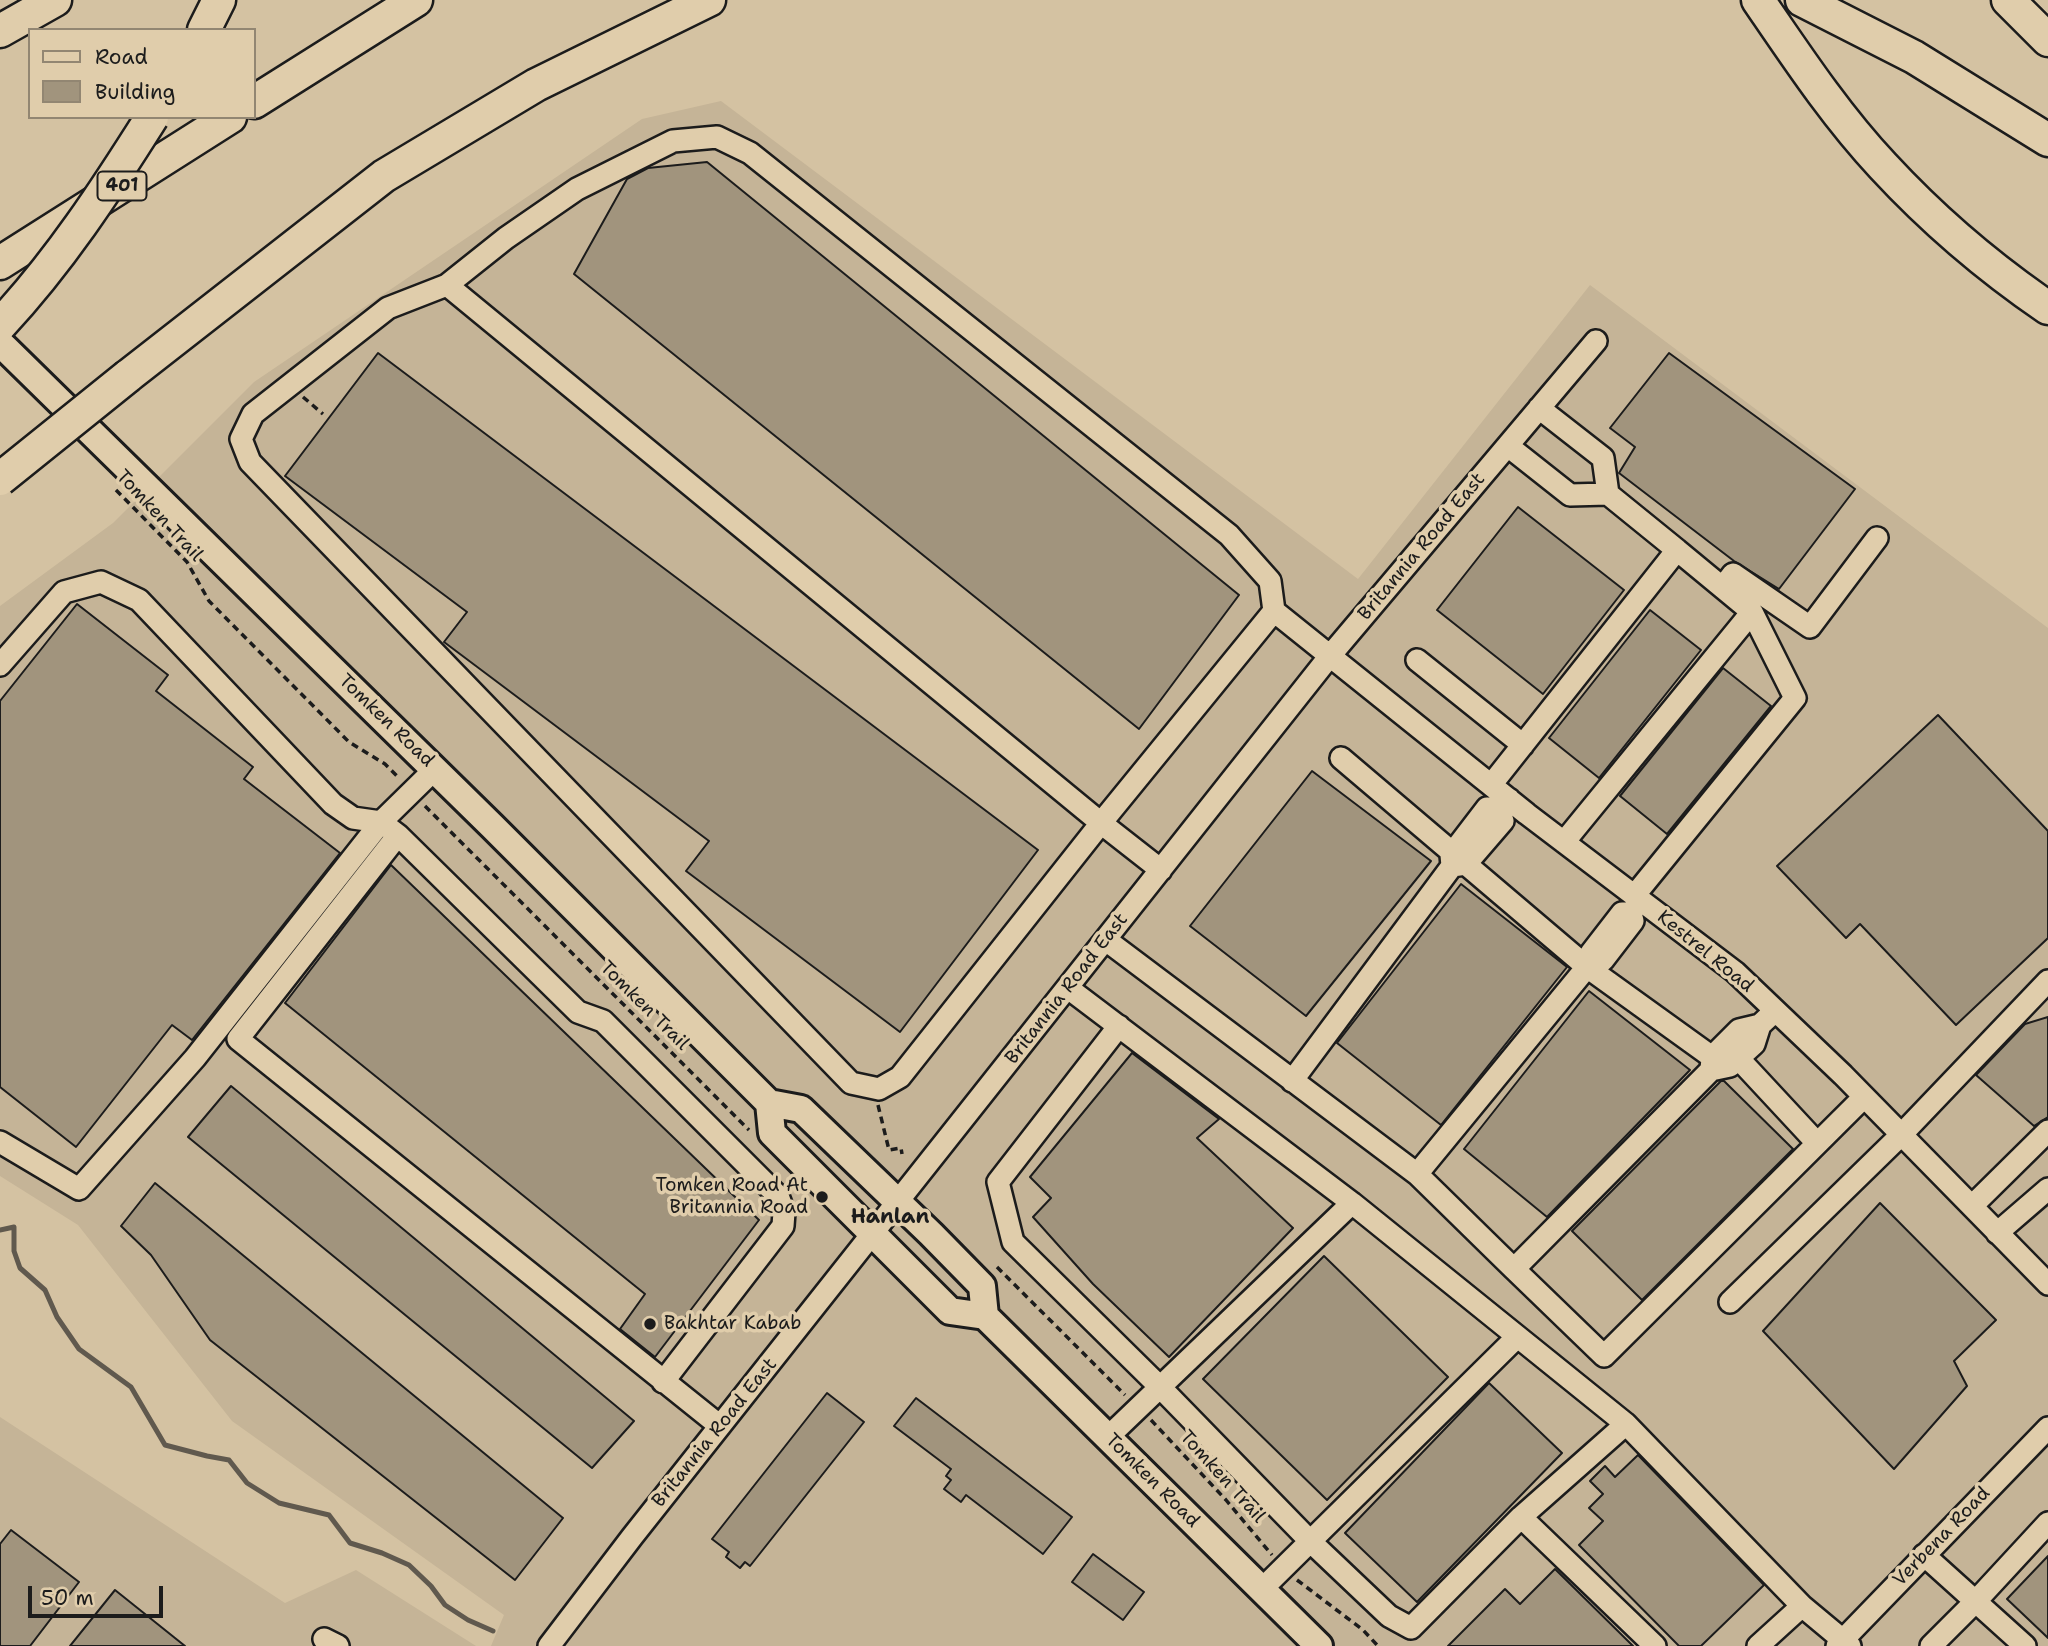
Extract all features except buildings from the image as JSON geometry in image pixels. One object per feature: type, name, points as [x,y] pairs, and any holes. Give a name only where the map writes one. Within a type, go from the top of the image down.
[{"type":"highway","points":[[0,25],[19,0]]},
{"type":"highway","points":[[0,31],[55,0]]},
{"type":"highway","points":[[205,28],[219,0]]},
{"type":"highway","points":[[256,101],[416,0]]},
{"type":"highway","points":[[0,479],[384,176],[536,85],[709,0]]},
{"type":"highway","points":[[1758,0],[1837,111],[1882,165],[1944,228],[2048,308]]},
{"type":"highway","points":[[1802,0],[1914,57],[2048,140]]},
{"type":"highway","points":[[2008,0],[2048,40]]},
{"type":"highway","points":[[0,325],[62,251],[112,182],[151,119]]},
{"type":"highway","name":"401","points":[[7,258],[227,119]]},
{"type":"main road","name":"Tomken Road","points":[[0,343],[435,769],[769,1103]]},
{"type":"main road","points":[[769,1103],[801,1109],[898,1203],[982,1286],[985,1316],[950,1311],[772,1133],[769,1103]]},
{"type":"main road","name":"Tomken Road","points":[[985,1316],[1319,1646]]},
{"type":"street","points":[[717,137],[750,153],[1229,535],[1270,581],[1275,611],[1101,823],[900,1077],[879,1089],[851,1083],[250,462],[242,439],[253,414],[289,386],[388,308],[447,285],[506,238],[577,189],[673,141],[717,137]]},
{"type":"street","points":[[447,285],[1161,870]]},
{"type":"street","name":"Britannia Road East","points":[[549,1646],[1329,657],[1596,341]]},
{"type":"street","points":[[1539,408],[1604,458],[1608,494]]},
{"type":"street","points":[[1417,1174],[1589,965],[1603,960],[1633,921],[1635,903],[1795,698],[1752,611],[1608,494],[1570,495],[1507,446]]},
{"type":"street","points":[[1723,587],[1733,574],[1810,627],[1877,538]]},
{"type":"street","points":[[1491,785],[1677,550]]},
{"type":"street","points":[[0,665],[64,592],[102,582],[139,600],[333,803],[353,818],[381,822],[398,835],[578,1012],[603,1021],[778,1196],[784,1212],[783,1226],[663,1382]]},
{"type":"street","name":"Kestrel Road","points":[[1275,611],[1491,785],[1504,804],[1564,842],[1635,903],[1735,972],[1768,1018],[1864,1097],[2048,1284]]},
{"type":"street","points":[[1564,842],[1752,611]]},
{"type":"street","points":[[1417,660],[1523,745]]},
{"type":"street","points":[[1340,758],[1457,861],[1712,1064],[1730,1066],[1754,1044],[1768,1018]]},
{"type":"street","points":[[0,1142],[79,1189],[195,1058],[381,822],[435,769]]},
{"type":"street","points":[[1292,1081],[1457,861],[1503,821],[1504,804]]},
{"type":"street","points":[[398,835],[238,1039],[720,1426]]},
{"type":"street","points":[[1106,940],[1417,1174],[1604,1356],[1864,1097]]},
{"type":"street","points":[[1730,1302],[1901,1135],[2048,981]]},
{"type":"street","points":[[1068,988],[1352,1203],[1516,1338],[1626,1424],[1802,1606],[1843,1644]]},
{"type":"street","points":[[1514,1269],[1712,1064],[1739,1030],[1768,1018]]},
{"type":"street","points":[[1119,1026],[998,1182],[1013,1242],[1160,1387],[1310,1541],[1389,1616],[1411,1628],[1521,1517],[1626,1424]]},
{"type":"street","points":[[1738,1058],[1817,1143]]},
{"type":"street","points":[[1972,1206],[2048,1131]]},
{"type":"street","points":[[1997,1233],[2048,1189]]},
{"type":"street","points":[[1108,1437],[1352,1203]]},
{"type":"street","points":[[1262,1589],[1516,1338]]},
{"type":"street","name":"Verbena Road","points":[[1843,1644],[1924,1555],[2048,1427]]},
{"type":"street","points":[[1521,1517],[1655,1646]]},
{"type":"street","points":[[1931,1646],[2048,1523]]},
{"type":"street","points":[[1924,1555],[2025,1646]]},
{"type":"street","points":[[1758,1646],[1802,1606]]},
{"type":"path","points":[[289,386],[323,414]]},
{"type":"path","name":"Tomken Trail","points":[[113,487],[187,562],[209,601],[349,742],[385,764]]},
{"type":"path","name":"Tomken Trail","points":[[431,812],[756,1137]]},
{"type":"path","points":[[879,1089],[877,1101],[889,1150],[901,1148],[902,1154]]},
{"type":"path","points":[[991,1261],[1123,1393]]},
{"type":"path","name":"Tomken Trail","points":[[1156,1425],[1226,1500],[1266,1549]]},
{"type":"path","points":[[1306,1589],[1363,1630],[1378,1646]]},
{"type":"shaded area","points":[[721,101],[1358,579],[1590,285],[2048,628],[2048,1646],[491,1646],[504,1615],[232,1421],[78,1225],[0,1176],[0,606],[113,523],[254,382],[642,119]]},
{"type":"shaded area","points":[[0,1417],[285,1603],[356,1570],[476,1646],[0,1646]]},
{"type":"waterway","points":[[0,1230],[14,1227],[14,1251],[20,1268],[45,1290],[57,1317],[79,1349],[131,1387],[165,1445],[229,1460],[247,1483],[279,1503],[329,1515],[350,1543],[409,1565],[431,1586],[445,1605],[468,1620],[493,1631]]},
{"type":"place","name":"Tomken Road At Britannia Road","points":[[822,1197]]},
{"type":"place","name":"Bakhtar Kabab","points":[[650,1324]]},
{"type":"district","name":"Hanlan","points":[[890,1218]]}]
